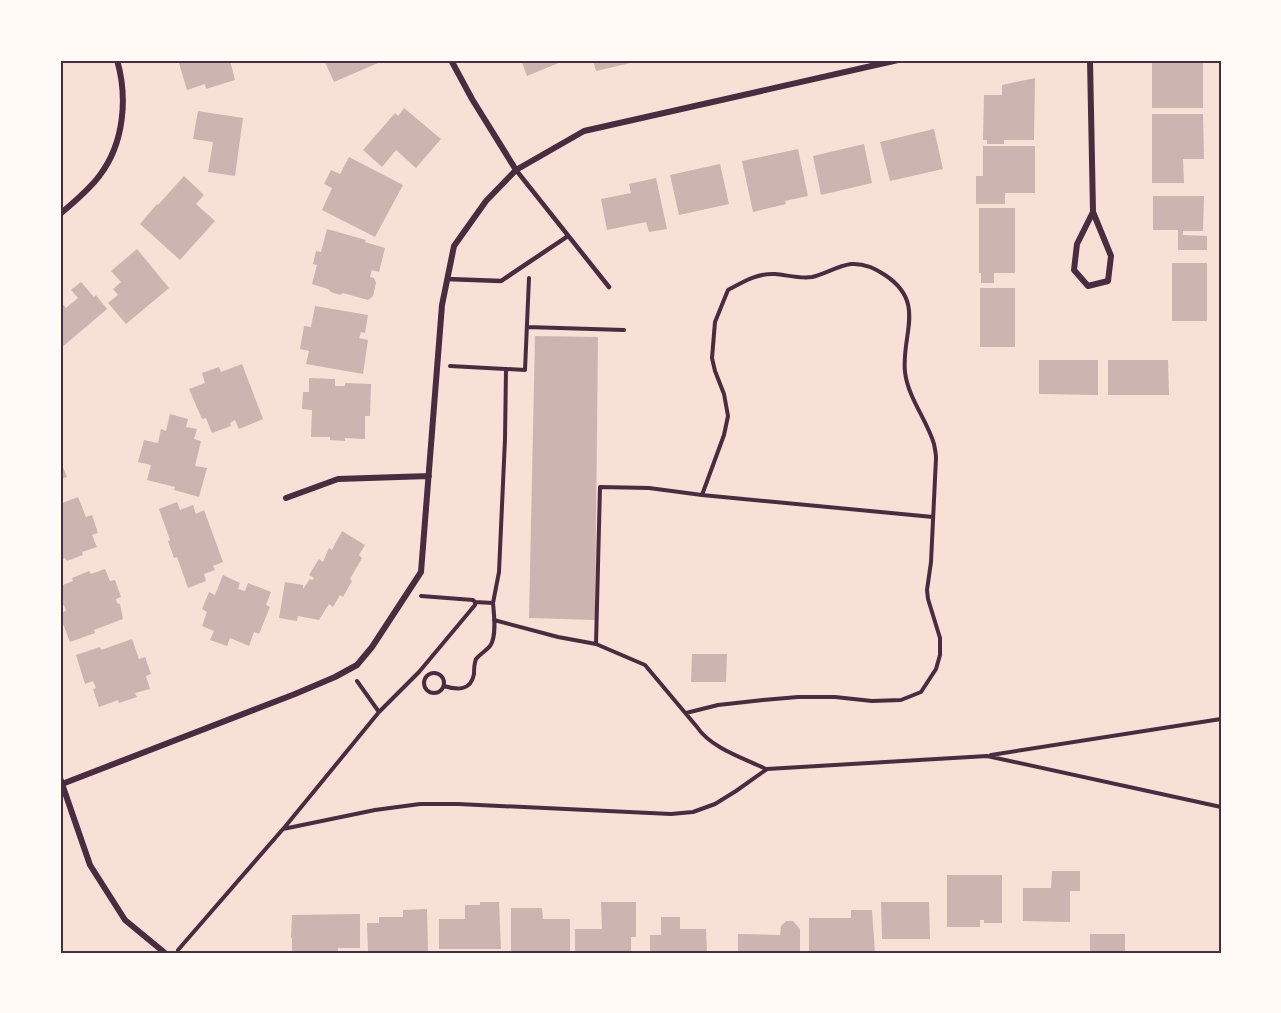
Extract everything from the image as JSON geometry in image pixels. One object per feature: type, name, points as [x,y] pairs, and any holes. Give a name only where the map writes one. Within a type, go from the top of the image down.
[{"type":"street","points":[[60,214],[100,175],[114,150],[122,124],[123,96],[117,60]]},
{"type":"street","points":[[451,60],[516,170]]},
{"type":"street","points":[[165,953],[126,920],[90,866],[61,781],[295,694],[350,670],[372,647],[418,579],[421,570],[442,305],[454,246],[486,201],[516,170],[584,131],[898,60]]},
{"type":"street","points":[[1090,60],[1093,212],[1111,256],[1108,281],[1088,286],[1074,270],[1077,244],[1093,212]]},
{"type":"street","points":[[286,498],[338,479],[429,476]]},
{"type":"lane","points":[[516,170],[609,287]]},
{"type":"lane","points":[[447,279],[501,281],[568,236]]},
{"type":"path","points":[[437,366],[525,370],[530,262]]},
{"type":"path","points":[[686,713],[718,705],[798,697],[835,697],[872,701],[901,700],[921,692],[936,669],[940,655],[940,638],[927,590],[931,562],[936,458],[934,444],[905,372],[909,328],[908,302],[898,286],[871,267],[859,264],[841,266],[812,277],[761,275],[728,290],[715,322],[712,358],[724,394],[728,416],[724,435],[702,495]]},
{"type":"path","points":[[527,327],[624,330]]},
{"type":"path","points":[[444,686],[459,690],[465,688],[473,678],[477,659],[492,645],[493,603],[500,572],[506,369]]},
{"type":"path","points":[[596,644],[600,487],[650,488],[933,517]]},
{"type":"path","points":[[407,594],[493,603]]},
{"type":"path","points":[[179,949],[283,829],[379,712],[419,672],[475,605],[475,602]]},
{"type":"path","points":[[494,620],[558,637],[596,644],[645,665],[703,736],[713,744],[767,769],[987,756],[1221,718]]},
{"type":"path","points":[[350,670],[379,712]]},
{"type":"path","points":[[419,672],[425,677]]},
{"type":"path","points":[[431,673],[438,674],[443,678],[444,686],[439,692],[429,692],[423,684],[425,677],[431,673]]},
{"type":"path","points":[[987,756],[1221,807]]},
{"type":"path","points":[[283,829],[375,810],[420,804],[659,815],[682,813],[715,804],[767,769]]},
{"type":"building","points":[[178,60],[230,60],[235,80],[206,89],[205,84],[187,90]]},
{"type":"building","points":[[324,60],[377,60],[378,63],[334,82]]},
{"type":"building","points":[[521,60],[560,60],[561,62],[527,76]]},
{"type":"building","points":[[593,60],[639,60],[639,61],[596,71]]},
{"type":"building","points":[[1152,62],[1203,63],[1203,108],[1152,108]]},
{"type":"building","points":[[1035,78],[1034,140],[1004,140],[1004,144],[987,144],[987,140],[983,140],[984,95],[1002,95],[1002,85]]},
{"type":"building","points":[[404,108],[441,139],[416,168],[396,150],[382,167],[363,150],[395,113],[398,116]]},
{"type":"building","points":[[198,111],[243,118],[235,176],[208,172],[213,142],[193,139]]},
{"type":"building","points":[[1152,114],[1203,114],[1204,159],[1183,159],[1184,183],[1152,183]]},
{"type":"building","points":[[934,129],[943,169],[890,181],[880,142]]},
{"type":"building","points":[[864,144],[872,183],[821,195],[813,156]]},
{"type":"building","points":[[983,146],[1035,146],[1035,193],[1005,193],[1005,204],[976,204],[976,176],[983,176]]},
{"type":"building","points":[[798,149],[808,196],[753,212],[742,161]]},
{"type":"building","points":[[349,157],[403,185],[375,237],[322,210],[332,188],[324,184],[331,170],[340,174]]},
{"type":"building","points":[[720,164],[729,204],[679,215],[670,175]]},
{"type":"building","points":[[184,176],[204,195],[196,204],[215,221],[180,260],[140,224]]},
{"type":"building","points":[[656,178],[667,229],[649,232],[646,222],[607,230],[601,199],[631,193],[629,184]]},
{"type":"building","points":[[1153,196],[1204,196],[1203,231],[1183,231],[1183,235],[1207,236],[1207,250],[1178,250],[1178,230],[1153,230]]},
{"type":"building","points":[[979,208],[1015,208],[1015,273],[994,273],[994,283],[981,283],[981,273],[979,273]]},
{"type":"building","points":[[327,229],[385,248],[379,272],[372,270],[370,277],[374,278],[376,283],[373,296],[368,300],[343,293],[340,295],[312,284],[317,265],[313,264],[316,251],[321,252]]},
{"type":"building","points":[[137,249],[169,288],[126,324],[108,303],[118,295],[113,289],[121,282],[111,271]]},
{"type":"building","points":[[1172,263],[1207,263],[1207,321],[1172,321]]},
{"type":"building","points":[[81,282],[107,309],[60,349],[60,301],[66,308],[78,298],[71,290]]},
{"type":"building","points":[[980,288],[1015,288],[1015,347],[980,347]]},
{"type":"building","points":[[315,306],[368,315],[365,333],[361,332],[359,338],[368,340],[363,374],[306,364],[309,351],[300,349],[304,326],[311,327]]},
{"type":"building","points":[[535,336],[598,337],[595,620],[529,618]]},
{"type":"building","points":[[1039,360],[1098,360],[1098,395],[1039,394]]},
{"type":"building","points":[[1108,360],[1168,360],[1169,395],[1108,395]]},
{"type":"building","points":[[242,364],[263,419],[239,429],[235,420],[230,423],[231,426],[212,433],[206,418],[202,419],[189,389],[205,383],[202,373],[219,367],[221,372]]},
{"type":"building","points":[[309,378],[335,379],[335,386],[345,386],[345,383],[371,384],[370,416],[365,416],[365,439],[345,438],[345,441],[330,440],[330,437],[311,437],[312,410],[302,409],[303,392],[309,392]]},
{"type":"building","points":[[170,414],[188,419],[186,427],[197,429],[194,439],[201,441],[195,466],[207,468],[199,497],[174,490],[175,487],[147,480],[151,465],[138,462],[144,440],[158,443],[161,429],[166,431]]},
{"type":"building","points":[[60,460],[67,477],[60,479]]},
{"type":"building","points":[[78,497],[86,517],[92,515],[98,533],[92,535],[97,547],[82,552],[83,555],[67,561],[65,558],[60,560],[60,504]]},
{"type":"building","points":[[177,502],[180,510],[193,505],[196,514],[204,510],[223,562],[213,566],[215,570],[204,574],[206,581],[188,588],[177,557],[174,558],[159,509]]},
{"type":"building","points":[[342,531],[365,545],[359,555],[362,558],[343,597],[340,595],[333,607],[329,604],[319,620],[298,616],[297,621],[279,618],[285,582],[303,585],[303,589],[310,579],[314,578],[309,575],[319,559],[323,562],[329,548],[332,550]]},
{"type":"building","points":[[105,569],[110,581],[115,580],[121,597],[116,599],[120,604],[123,619],[70,642],[60,616],[60,613],[66,611],[64,605],[60,606],[60,586],[89,571],[91,574]]},
{"type":"building","points":[[223,575],[240,583],[238,589],[245,591],[248,583],[271,592],[266,605],[270,607],[259,634],[254,632],[249,646],[230,638],[227,646],[210,640],[214,631],[202,626],[207,612],[202,609],[209,592],[215,595]]},
{"type":"building","points":[[132,639],[139,659],[145,657],[151,674],[146,676],[150,689],[135,693],[137,697],[119,703],[118,700],[99,707],[93,681],[85,684],[76,655],[100,647],[101,650]]},
{"type":"building","points":[[692,654],[727,654],[726,682],[691,682]]},
{"type":"building","points":[[1052,871],[1080,871],[1080,891],[1070,891],[1070,922],[1023,921],[1023,888],[1051,888]]},
{"type":"building","points":[[947,875],[1002,875],[1002,923],[984,923],[984,920],[980,920],[980,927],[947,927]]},
{"type":"building","points":[[480,902],[499,902],[501,949],[439,949],[439,919],[465,919],[465,905],[480,905]]},
{"type":"building","points":[[601,902],[636,902],[636,937],[631,937],[631,953],[575,953],[575,929],[602,929]]},
{"type":"building","points":[[881,902],[929,902],[930,939],[882,939]]},
{"type":"building","points":[[511,908],[542,908],[543,919],[570,919],[570,953],[534,953],[534,951],[533,953],[511,953]]},
{"type":"building","points":[[427,909],[428,951],[368,951],[367,923],[379,923],[379,917],[403,917],[403,910]]},
{"type":"building","points":[[851,910],[872,910],[875,953],[809,953],[809,918],[851,918]]},
{"type":"building","points":[[360,914],[360,948],[338,948],[338,953],[292,953],[292,915]]},
{"type":"building","points":[[661,917],[680,917],[680,929],[706,929],[707,953],[650,953],[650,935],[661,935]]},
{"type":"building","points":[[786,921],[793,921],[800,929],[800,953],[738,953],[738,934],[780,935],[781,926]]},
{"type":"building","points":[[1090,934],[1125,934],[1125,953],[1090,953]]}]
